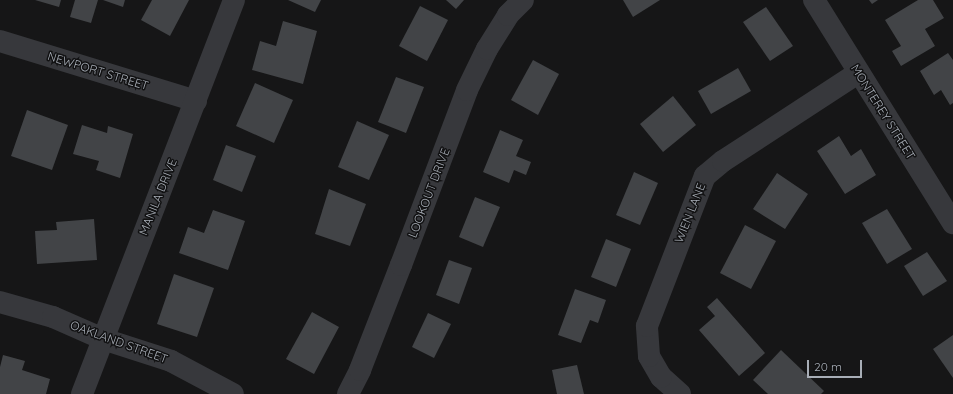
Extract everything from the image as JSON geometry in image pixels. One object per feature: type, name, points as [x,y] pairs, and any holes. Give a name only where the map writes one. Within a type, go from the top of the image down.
[{"type":"street","name":"MANILA DRIVE","points":[[82,394],[234,0]]},
{"type":"street","name":"LOOKOUT DRIVE","points":[[348,394],[362,363],[467,90],[487,49],[508,15],[523,0]]},
{"type":"street","name":"MONTEREY STREET","points":[[814,0],[858,73],[953,223]]},
{"type":"street","name":"NEWPORT STREET","points":[[0,41],[196,101]]},
{"type":"street","name":"WIEN LANE","points":[[680,394],[661,377],[649,356],[647,326],[705,176],[724,160],[858,73]]},
{"type":"street","name":"OAKLAND STREET","points":[[0,302],[53,317],[103,338],[171,361],[233,394]]},
{"type":"building","points":[[35,0],[61,0],[59,7]]},
{"type":"building","points":[[75,0],[98,0],[91,23],[70,17]]},
{"type":"building","points":[[103,0],[125,0],[123,7]]},
{"type":"building","points":[[152,0],[189,0],[170,36],[141,20]]},
{"type":"building","points":[[288,0],[321,0],[315,12]]},
{"type":"building","points":[[446,0],[464,0],[456,9]]},
{"type":"building","points":[[623,0],[660,0],[633,17]]},
{"type":"building","points":[[869,0],[878,0],[872,4]]},
{"type":"building","points":[[918,0],[933,0],[944,18],[925,29],[935,46],[901,66],[892,51],[901,46],[885,20]]},
{"type":"building","points":[[420,6],[448,20],[427,61],[399,46]]},
{"type":"building","points":[[766,7],[793,46],[770,61],[743,22]]},
{"type":"building","points":[[283,21],[317,31],[303,84],[252,70],[260,41],[276,46]]},
{"type":"building","points":[[948,53],[953,60],[953,103],[950,105],[941,90],[934,95],[920,71]]},
{"type":"building","points":[[533,60],[559,74],[538,115],[511,100]]},
{"type":"building","points":[[738,68],[751,91],[711,114],[698,91]]},
{"type":"building","points":[[396,77],[424,87],[406,133],[378,122]]},
{"type":"building","points":[[255,83],[293,100],[274,143],[236,126]]},
{"type":"building","points":[[673,96],[696,125],[663,152],[640,124]]},
{"type":"building","points":[[27,110],[68,125],[52,170],[11,156]]},
{"type":"building","points":[[357,121],[389,135],[369,180],[338,167]]},
{"type":"building","points":[[82,125],[107,133],[108,126],[133,134],[120,178],[96,170],[99,161],[73,154]]},
{"type":"building","points":[[500,130],[523,140],[516,156],[531,162],[526,175],[514,170],[509,183],[483,172]]},
{"type":"building","points":[[839,136],[851,156],[861,149],[876,175],[845,194],[817,151]]},
{"type":"building","points":[[226,145],[256,156],[242,192],[213,180]]},
{"type":"building","points":[[634,172],[658,183],[640,225],[616,215]]},
{"type":"building","points":[[777,173],[808,194],[785,229],[753,209]]},
{"type":"building","points":[[329,189],[366,204],[350,246],[315,234]]},
{"type":"building","points":[[475,197],[500,207],[483,247],[459,237]]},
{"type":"building","points":[[887,209],[912,249],[887,264],[862,223]]},
{"type":"building","points":[[213,210],[245,221],[228,270],[179,253],[188,227],[204,233]]},
{"type":"building","points":[[94,219],[97,260],[37,264],[35,231],[57,230],[56,222]]},
{"type":"building","points":[[745,225],[776,241],[751,289],[720,273]]},
{"type":"building","points":[[606,239],[631,249],[616,287],[591,277]]},
{"type":"building","points":[[927,252],[947,281],[923,296],[904,266]]},
{"type":"building","points":[[449,260],[472,268],[459,304],[436,295]]},
{"type":"building","points":[[174,274],[214,288],[197,337],[157,324]]},
{"type":"building","points":[[575,289],[606,300],[598,323],[590,320],[581,343],[558,335]]},
{"type":"building","points":[[717,298],[765,353],[739,376],[699,330],[715,316],[707,307]]},
{"type":"building","points":[[312,312],[339,327],[314,374],[286,359]]},
{"type":"building","points":[[428,313],[451,324],[434,358],[412,347]]},
{"type":"building","points":[[953,335],[953,378],[933,349]]},
{"type":"building","points":[[781,350],[824,391],[821,394],[768,394],[753,380]]},
{"type":"building","points":[[3,355],[25,361],[22,370],[50,379],[46,394],[0,394],[0,367]]},
{"type":"building","points":[[577,365],[584,394],[557,394],[552,370]]}]
